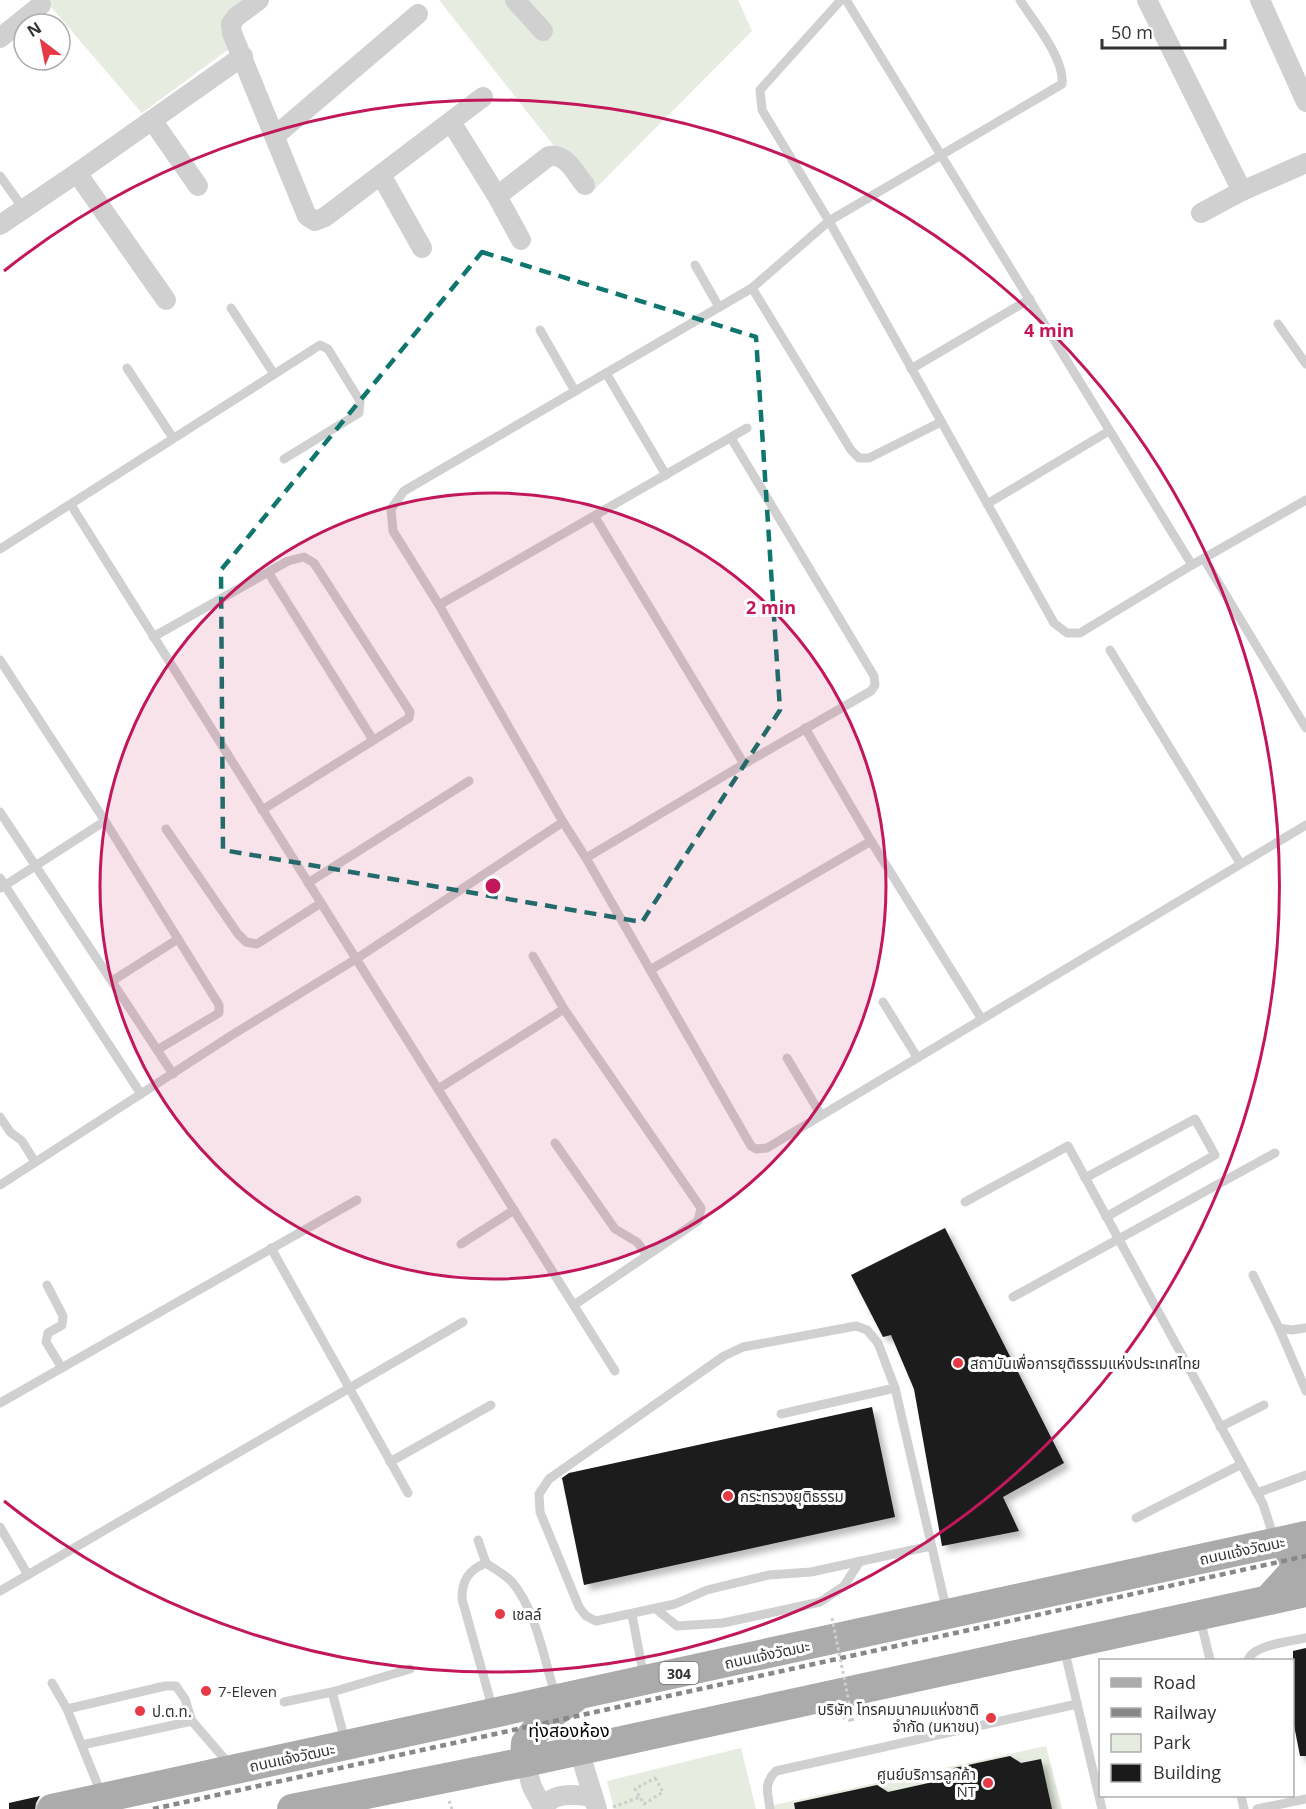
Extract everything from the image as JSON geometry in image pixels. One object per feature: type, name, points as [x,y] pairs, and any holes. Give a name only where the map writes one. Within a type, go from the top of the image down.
[{"type":"main road","points":[[1268,1600],[1296,1569],[1288,1540]]},
{"type":"main road","name":"ถนนแจ้งวัฒนะ","points":[[52,1809],[493,1712],[948,1616],[1288,1540]]},
{"type":"main road","points":[[292,1809],[525,1762],[1306,1592]]},
{"type":"main road","points":[[525,1762],[526,1743],[547,1717],[569,1697]]},
{"type":"street","points":[[259,0],[236,17],[231,24],[232,33],[306,216],[315,221],[325,218],[483,97]]},
{"type":"street","points":[[515,0],[543,31]]},
{"type":"street","points":[[1147,0],[1242,191]]},
{"type":"street","points":[[1260,0],[1306,102]]},
{"type":"street","points":[[0,38],[41,5]]},
{"type":"street","points":[[275,136],[418,14]]},
{"type":"street","points":[[0,225],[243,56]]},
{"type":"street","points":[[152,120],[198,186]]},
{"type":"street","points":[[451,122],[497,196],[521,240]]},
{"type":"street","points":[[497,196],[549,156],[557,154],[564,158],[585,185]]},
{"type":"street","points":[[1201,213],[1242,191],[1306,163]]},
{"type":"street","points":[[77,173],[166,300]]},
{"type":"street","points":[[381,175],[422,249]]},
{"type":"street","points":[[579,1750],[600,1804]]},
{"type":"street","points":[[525,1762],[532,1787],[544,1808]]},
{"type":"street","points":[[544,1808],[548,1801],[570,1795],[600,1804]]},
{"type":"lane","points":[[841,0],[760,90],[762,110],[829,221],[1054,623],[1067,633],[1080,633],[1306,500]]},
{"type":"lane","points":[[846,0],[1192,565]]},
{"type":"lane","points":[[1020,0],[1060,63],[1064,75],[1062,84],[829,221],[752,288],[404,490],[391,509],[393,531],[586,858],[751,1146],[756,1149],[767,1148],[1306,825]]},
{"type":"lane","points":[[0,176],[23,208]]},
{"type":"lane","points":[[695,265],[719,307]]},
{"type":"lane","points":[[752,288],[851,450],[859,458],[869,458],[941,422]]},
{"type":"lane","points":[[911,369],[1030,299]]},
{"type":"lane","points":[[231,308],[274,374]]},
{"type":"lane","points":[[1278,324],[1306,364]]},
{"type":"lane","points":[[540,330],[575,391]]},
{"type":"lane","points":[[0,549],[320,345],[328,349],[360,401],[359,413],[284,459]]},
{"type":"lane","points":[[127,368],[173,438]]},
{"type":"lane","points":[[606,373],[666,475]]},
{"type":"lane","points":[[438,605],[747,428]]},
{"type":"lane","points":[[987,504],[1108,431]]},
{"type":"lane","points":[[586,858],[871,691],[875,685],[874,676],[730,438]]},
{"type":"lane","points":[[70,505],[615,1371]]},
{"type":"lane","points":[[595,517],[744,764]]},
{"type":"lane","points":[[153,637],[288,561],[304,557],[314,563],[410,712],[409,718],[262,810]]},
{"type":"lane","points":[[1204,559],[1306,728]]},
{"type":"lane","points":[[268,572],[373,740]]},
{"type":"lane","points":[[1110,650],[1240,863]]},
{"type":"lane","points":[[0,660],[105,821],[219,1005],[219,1013],[157,1050]]},
{"type":"lane","points":[[805,728],[871,841],[981,1018]]},
{"type":"lane","points":[[308,883],[469,781]]},
{"type":"lane","points":[[0,812],[37,865],[172,1074]]},
{"type":"lane","points":[[105,821],[37,865],[2,884],[141,1094]]},
{"type":"lane","points":[[0,1185],[356,959],[563,822]]},
{"type":"lane","points":[[166,829],[238,934],[246,942],[257,944],[321,903]]},
{"type":"lane","points":[[650,970],[871,841]]},
{"type":"lane","points":[[112,981],[178,939]]},
{"type":"lane","points":[[533,956],[564,1009],[701,1208],[698,1221],[574,1305]]},
{"type":"lane","points":[[883,1002],[917,1057]]},
{"type":"lane","points":[[438,1089],[564,1009]]},
{"type":"lane","points":[[788,1059],[822,1115]]},
{"type":"lane","points":[[0,1118],[10,1132],[22,1141],[35,1162]]},
{"type":"lane","points":[[1085,1178],[1195,1119],[1215,1155],[1106,1217]]},
{"type":"lane","points":[[555,1143],[615,1229],[637,1242],[647,1255]]},
{"type":"lane","points":[[965,1202],[1068,1146],[1240,1464],[1263,1504],[1288,1540]]},
{"type":"lane","points":[[1012,1297],[1275,1153]]},
{"type":"lane","points":[[0,1403],[357,1200]]},
{"type":"lane","points":[[461,1244],[514,1210]]},
{"type":"lane","points":[[271,1248],[408,1493]]},
{"type":"lane","points":[[1253,1275],[1306,1391]]},
{"type":"lane","points":[[47,1285],[63,1316],[62,1325],[48,1334],[46,1342],[62,1368]]},
{"type":"lane","points":[[0,1591],[463,1322]]},
{"type":"lane","points":[[931,1546],[811,1572],[769,1575],[708,1590],[675,1604],[596,1621],[585,1616],[579,1606],[540,1512],[539,1494],[549,1479],[724,1356],[743,1347],[855,1326],[867,1330],[878,1343],[895,1388],[948,1616]]},
{"type":"lane","points":[[1279,1328],[1292,1330],[1306,1328]]},
{"type":"lane","points":[[782,1414],[895,1388]]},
{"type":"lane","points":[[390,1462],[491,1405]]},
{"type":"lane","points":[[1220,1427],[1264,1405]]},
{"type":"lane","points":[[1137,1518],[1240,1464]]},
{"type":"lane","points":[[1257,1494],[1306,1475]]},
{"type":"lane","points":[[0,1527],[28,1575]]},
{"type":"lane","points":[[478,1539],[486,1563],[510,1580],[521,1594],[569,1697]]},
{"type":"lane","points":[[656,1609],[677,1626],[723,1623],[820,1602],[844,1586],[860,1561]]},
{"type":"lane","points":[[486,1563],[476,1567],[468,1574],[462,1588],[462,1599],[493,1712]]},
{"type":"lane","points":[[632,1615],[644,1680]]},
{"type":"lane","points":[[1199,1615],[1210,1659]]},
{"type":"lane","points":[[1248,1659],[1256,1650],[1306,1638]]},
{"type":"lane","points":[[1063,1645],[1099,1796]]},
{"type":"lane","points":[[284,1702],[332,1692],[410,1669]]},
{"type":"lane","points":[[52,1683],[67,1709],[103,1798]]},
{"type":"lane","points":[[67,1709],[165,1686],[176,1686],[185,1699],[192,1721],[233,1770]]},
{"type":"lane","points":[[332,1692],[346,1746]]},
{"type":"lane","points":[[770,1809],[767,1788],[769,1778],[776,1771],[1077,1704]]},
{"type":"lane","points":[[82,1745],[192,1721]]},
{"type":"lane","points":[[1257,1809],[1306,1799]]},
{"type":"path","points":[[832,1618],[853,1722],[843,1717]]},
{"type":"path","points":[[655,1778],[663,1792],[644,1804],[640,1797],[635,1789],[655,1778]]},
{"type":"path","points":[[600,1804],[640,1797]]},
{"type":"path","points":[[449,1802],[452,1809]]},
{"type":"highlighted area","points":[[482,252],[756,337],[780,710],[642,922],[223,850],[221,570]]},
{"type":"green space","points":[[45,0],[254,0],[222,21],[233,46],[142,113],[72,31],[72,12],[55,12]]},
{"type":"green space","points":[[439,0],[738,0],[752,31],[591,193]]},
{"type":"green space","name":"ศูนย์บริการลูกค้า NT","points":[[1046,1746],[1062,1809],[774,1809],[774,1805]]},
{"type":"green space","points":[[741,1748],[756,1809],[614,1809],[607,1781]]},
{"type":"building","name":"สถาบันเพื่อการยุติธรรมแห่งประเทศไทย","points":[[945,1228],[1064,1463],[1003,1497],[1019,1531],[942,1546],[914,1389],[891,1335],[883,1337],[851,1275]]},
{"type":"building","name":"กระทรวงยุติธรรม","points":[[872,1407],[895,1517],[584,1585],[562,1478],[569,1473]]},
{"type":"building","points":[[1306,1648],[1306,1756],[1300,1756],[1294,1725],[1293,1651]]},
{"type":"building","name":"ศูนย์บริการลูกค้า NT","points":[[1010,1756],[1021,1763],[1041,1759],[1052,1809],[795,1809],[794,1803],[877,1785],[888,1792],[942,1780],[954,1768]]},
{"type":"building","points":[[40,1796],[35,1809],[9,1809],[9,1803]]},
{"type":"railway","points":[[153,1809],[1306,1556]]},
{"type":"place","name":"สถาบันเพื่อการยุติธรรมแห่งประเทศไทย","points":[[958,1363]]},
{"type":"place","name":"กระทรวงยุติธรรม","points":[[728,1496]]},
{"type":"place","name":"เชลล์","points":[[500,1614]]},
{"type":"place","name":"7-Eleven","points":[[206,1691]]},
{"type":"place","name":"ป.ต.ท.","points":[[140,1711]]},
{"type":"place","name":"บริษัท โทรคมนาคมแห่งชาติ จำกัด (มหาชน)","points":[[991,1718]]},
{"type":"place","name":"ศูนย์บริการลูกค้า NT","points":[[988,1783]]},
{"type":"district","name":"ทุ่งสองห้อง","points":[[569,1730]]}]
